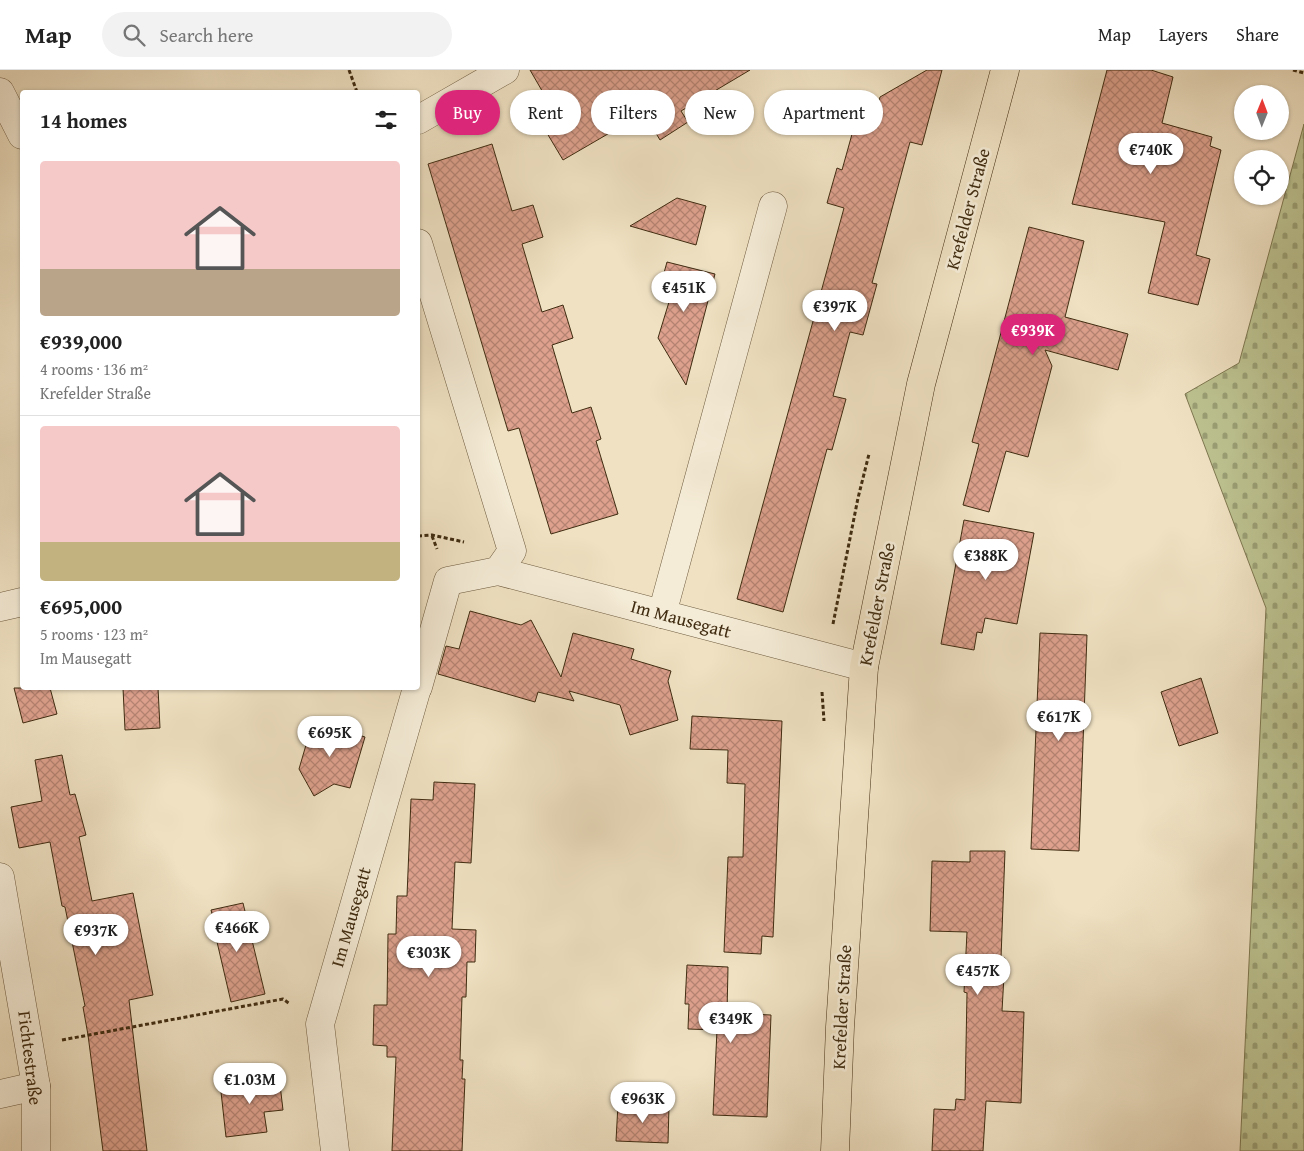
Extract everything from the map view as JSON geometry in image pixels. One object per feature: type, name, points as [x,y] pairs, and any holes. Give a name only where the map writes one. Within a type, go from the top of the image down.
[{"type":"main road","name":"Krefelder Straße","points":[[835,1151],[840,1027],[864,667],[921,384],[1006,70]]},
{"type":"street","points":[[420,119],[505,70]]},
{"type":"street","points":[[0,92],[20,130]]},
{"type":"street","points":[[662,614],[773,206]]},
{"type":"street","points":[[420,250],[512,551],[498,571]]},
{"type":"street","name":"Im Mausegatt","points":[[420,680],[448,581],[498,571],[864,667]]},
{"type":"street","points":[[0,607],[20,602]]},
{"type":"street","name":"Im Mausegatt","points":[[335,1151],[320,1024],[417,690]]},
{"type":"street","name":"Fichtestraße","points":[[0,877],[36,1086],[36,1151]]},
{"type":"street","points":[[0,1094],[36,1086]]},
{"type":"path","points":[[349,70],[356,90]]},
{"type":"path","points":[[1293,70],[1304,73]]},
{"type":"path","points":[[30,1046],[283,999],[320,1024]]},
{"type":"green space","points":[[1304,124],[1304,1151],[1240,1151],[1266,608],[1185,394],[1239,363],[1282,205],[1289,205],[1289,179]]},
{"type":"building","points":[[530,70],[750,70],[716,90],[685,90],[685,109],[681,111],[685,117],[685,124],[675,130],[675,90],[591,90],[591,135],[606,135],[563,160],[548,135],[581,135],[581,90],[542,90]]},
{"type":"building","points":[[927,70],[942,70],[922,145],[910,142],[872,283],[877,284],[863,335],[850,332],[833,396],[846,399],[832,450],[827,449],[783,612],[737,599],[844,208],[827,203],[837,168],[842,170],[852,135],[883,135],[883,95]]},
{"type":"building","points":[[1107,70],[1151,70],[1173,77],[1162,123],[1212,137],[1210,146],[1221,150],[1196,255],[1210,259],[1198,305],[1148,293],[1165,222],[1072,204]]},
{"type":"building","points":[[657,135],[668,135],[660,140]]},
{"type":"building","points":[[492,144],[512,211],[533,205],[543,237],[522,244],[542,312],[563,305],[573,338],[552,345],[572,413],[591,407],[601,439],[596,441],[618,514],[551,534],[519,428],[508,431],[428,164]]},
{"type":"building","points":[[677,198],[706,206],[696,245],[630,226]]},
{"type":"building","points":[[1029,227],[1084,241],[1065,317],[1128,334],[1118,370],[1045,350],[1052,366],[1028,457],[1006,451],[989,512],[963,505],[979,444],[972,442]]},
{"type":"building","points":[[667,262],[715,274],[686,385],[658,338],[669,302],[657,298]]},
{"type":"building","points":[[964,520],[1034,533],[1017,624],[985,618],[982,633],[977,632],[974,650],[941,644]]},
{"type":"building","points":[[470,611],[521,625],[531,620],[561,677],[573,633],[634,649],[631,659],[671,671],[668,681],[678,720],[630,735],[620,705],[569,691],[574,701],[538,692],[535,702],[438,674],[446,646],[459,649]]},
{"type":"building","points":[[1040,633],[1087,635],[1079,851],[1031,849]]},
{"type":"building","points":[[1201,678],[1218,733],[1179,746],[1161,692]]},
{"type":"building","points":[[14,688],[20,688],[20,690],[51,690],[57,714],[23,723]]},
{"type":"building","points":[[123,690],[158,690],[160,728],[125,730]]},
{"type":"building","points":[[692,716],[782,721],[773,937],[762,936],[761,954],[724,952],[728,857],[743,857],[745,784],[727,783],[728,750],[690,749]]},
{"type":"building","points":[[313,721],[365,737],[350,788],[334,784],[314,796],[299,769]]},
{"type":"building","points":[[62,755],[70,795],[75,794],[86,835],[79,837],[92,901],[133,893],[153,995],[129,1000],[147,1151],[103,1151],[83,1007],[85,1006],[65,907],[62,906],[50,842],[19,848],[11,807],[42,801],[35,760]]},
{"type":"building","points":[[434,782],[475,784],[471,863],[455,862],[452,929],[476,930],[475,962],[467,962],[466,997],[462,997],[460,1060],[463,1060],[462,1079],[465,1079],[462,1151],[392,1151],[396,1057],[387,1057],[387,1046],[373,1045],[374,1005],[387,1005],[388,934],[396,934],[397,896],[407,896],[411,799],[433,800]]},
{"type":"building","points":[[970,851],[1005,851],[1001,958],[1005,958],[1002,1011],[1024,1012],[1021,1103],[986,1101],[983,1151],[932,1151],[934,1109],[955,1110],[956,1099],[965,1100],[967,993],[964,992],[967,932],[930,931],[932,861],[970,862]]},
{"type":"building","points":[[243,903],[265,994],[231,1002],[211,910]]},
{"type":"building","points":[[687,965],[728,967],[727,1013],[771,1015],[767,1117],[713,1115],[717,1030],[688,1029],[689,1004],[685,1004]]},
{"type":"building","points":[[279,1076],[283,1110],[264,1112],[267,1132],[226,1137],[220,1083]]},
{"type":"building","points":[[618,1104],[669,1106],[668,1143],[616,1141]]}]
